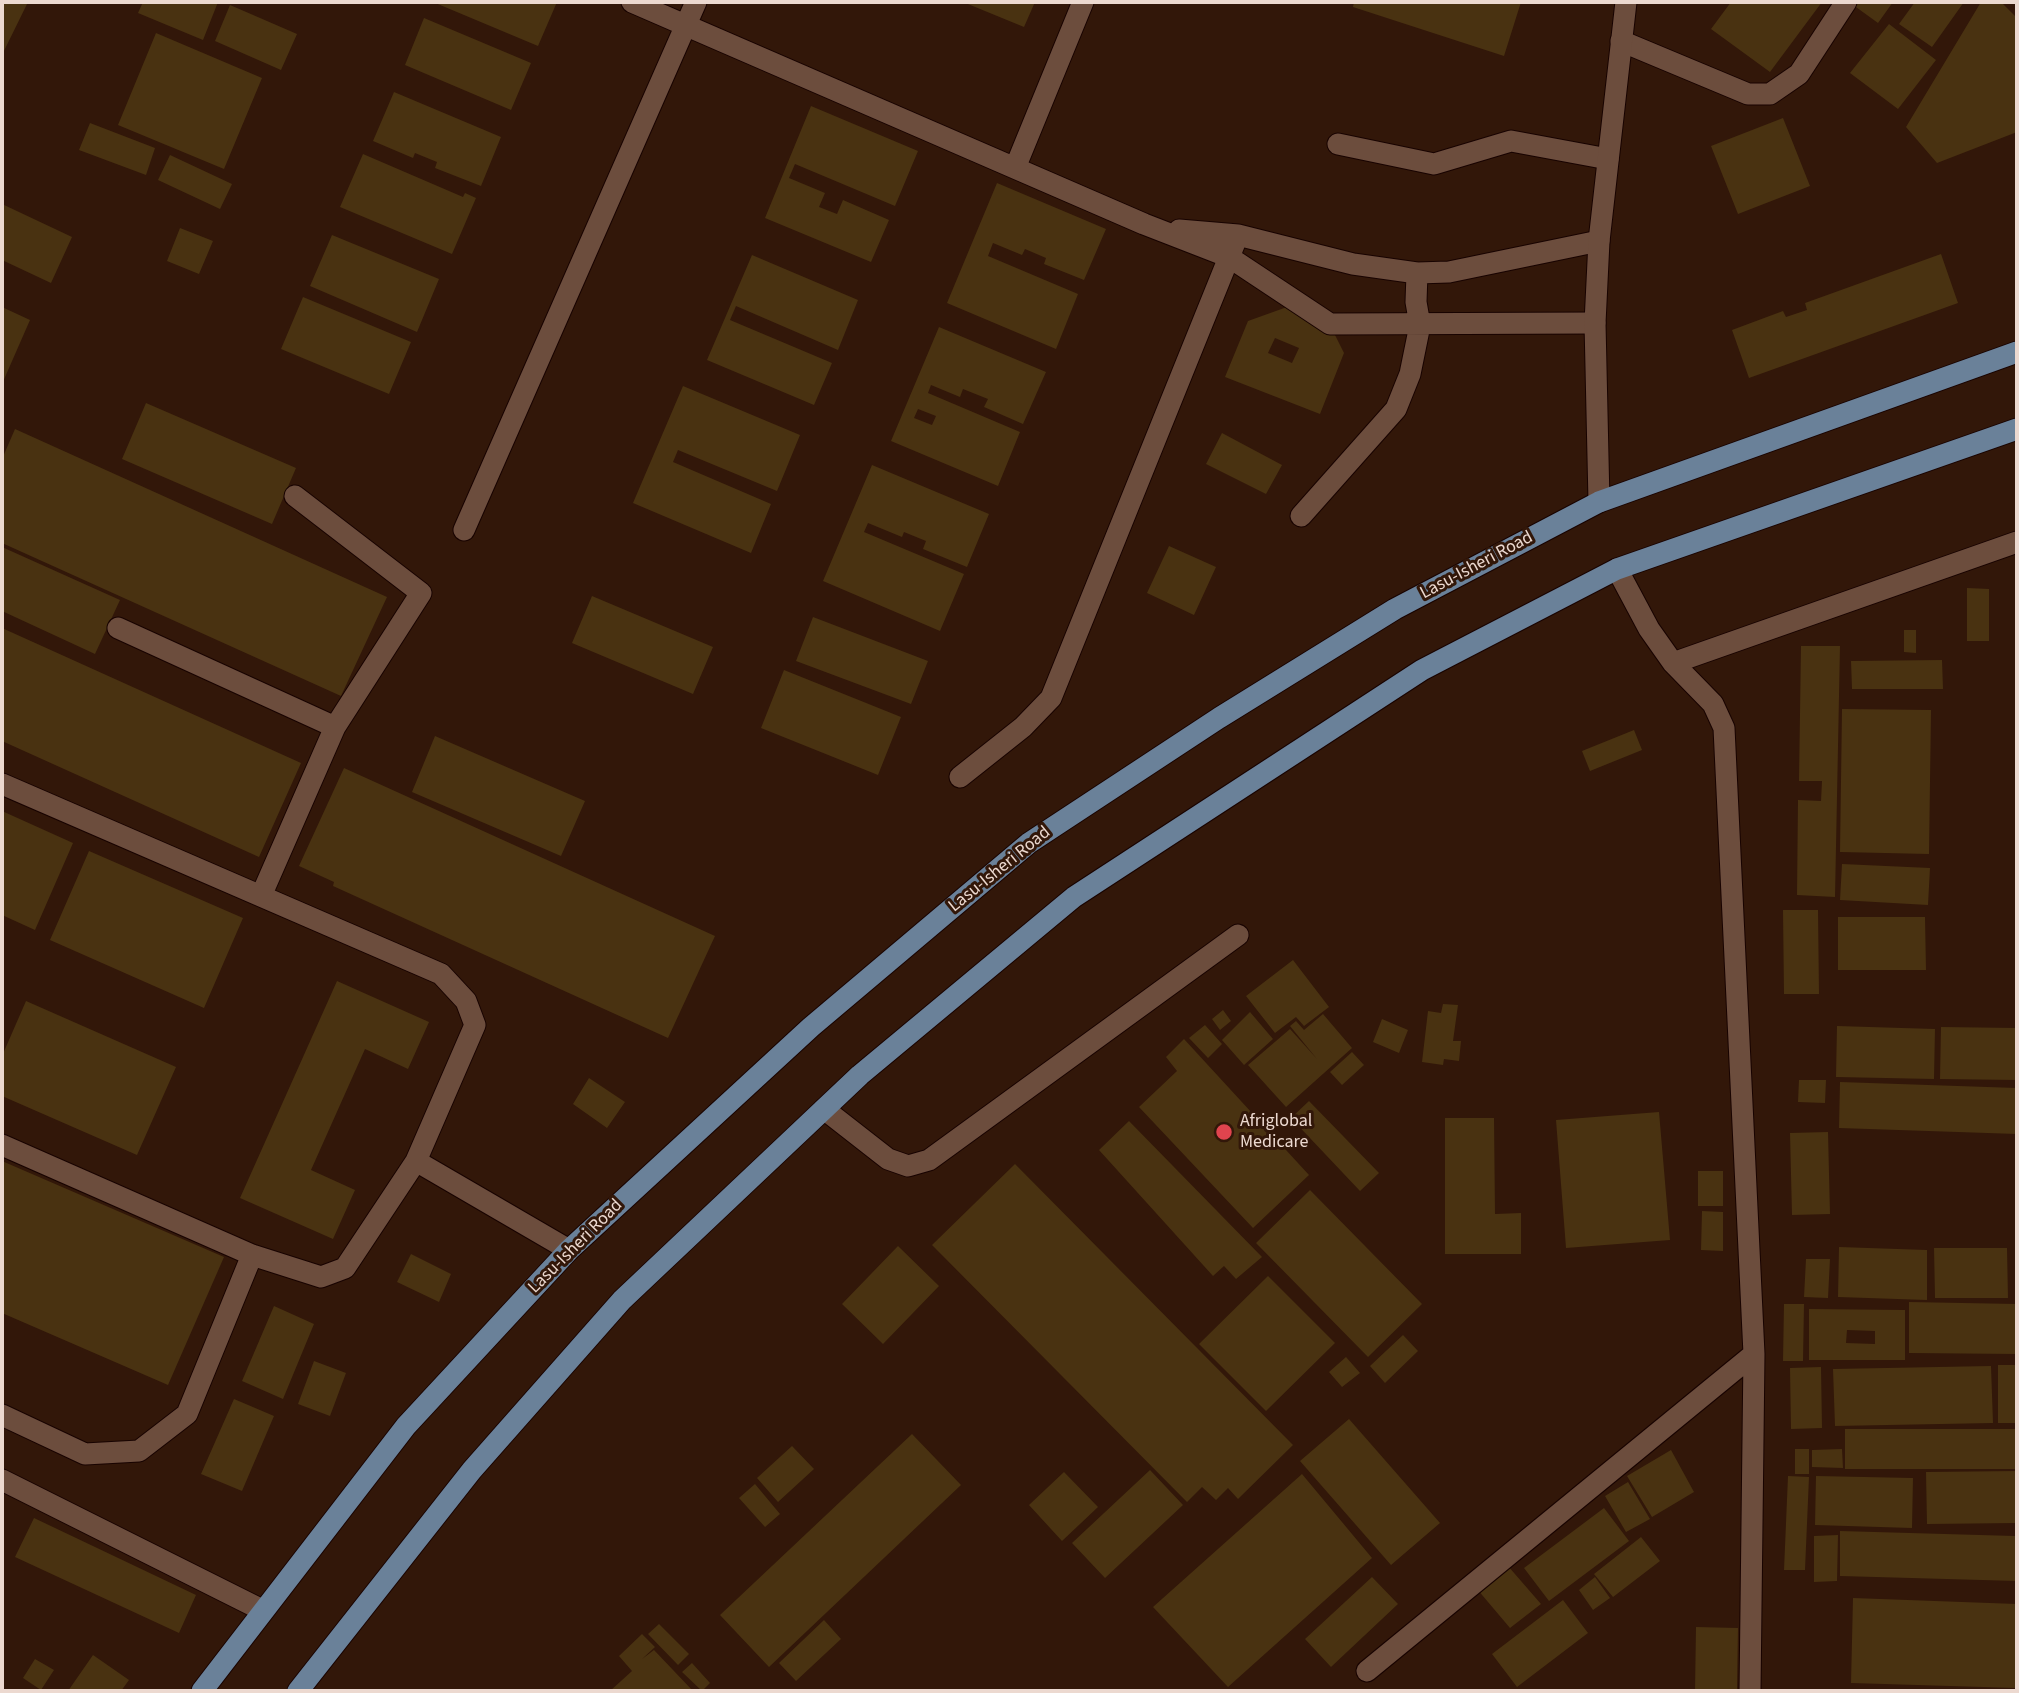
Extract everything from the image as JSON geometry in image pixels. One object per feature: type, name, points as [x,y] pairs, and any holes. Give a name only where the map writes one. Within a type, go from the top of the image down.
[{"type":"main road","name":"Lasu-Isheri Road","points":[[202,1691],[406,1426],[569,1250],[811,1027],[1029,843],[1219,718],[1395,609],[1599,502],[2017,352]]},
{"type":"main road","points":[[298,1691],[472,1470],[622,1300],[860,1075],[1074,897],[1422,670],[1617,569],[2017,429]]},
{"type":"street","points":[[632,2],[1015,168],[1229,257],[1329,324],[1595,323]]},
{"type":"street","points":[[464,530],[696,2]]},
{"type":"street","points":[[1015,168],[1083,2]]},
{"type":"street","points":[[1599,502],[1595,323],[1599,241],[1626,2]]},
{"type":"street","points":[[1621,41],[1748,94],[1770,94],[1799,74],[1846,2]]},
{"type":"street","points":[[1338,144],[1434,164],[1511,141],[1608,159]]},
{"type":"street","points":[[1156,228],[1238,235],[1353,264],[1418,273],[1449,272],[1599,241]]},
{"type":"street","points":[[960,777],[1023,727],[1051,698],[1238,235]]},
{"type":"street","points":[[1301,516],[1395,409],[1410,374],[1420,325],[1416,302],[1418,273]]},
{"type":"street","points":[[261,896],[335,727],[421,593],[295,496]]},
{"type":"street","points":[[1673,663],[2017,542]]},
{"type":"street","points":[[1617,569],[1649,629],[1673,663],[1713,704],[1724,728],[1754,1354],[1750,1691]]},
{"type":"street","points":[[118,628],[335,727]]},
{"type":"street","points":[[2,783],[441,974],[466,1001],[475,1025],[416,1161],[345,1268],[321,1277],[252,1255],[2,1144]]},
{"type":"street","points":[[824,1109],[888,1159],[908,1166],[929,1160],[1238,935]]},
{"type":"street","points":[[416,1161],[569,1250]]},
{"type":"street","points":[[2,1415],[85,1454],[139,1451],[187,1414],[252,1255]]},
{"type":"street","points":[[1367,1671],[1754,1354]]},
{"type":"street","points":[[2,1480],[262,1610]]},
{"type":"building","points":[[2,2],[28,2],[2,55]]},
{"type":"building","points":[[143,2],[218,2],[203,40],[138,13]]},
{"type":"building","points":[[433,2],[557,2],[538,46]]},
{"type":"building","points":[[963,2],[1035,2],[1024,27]]},
{"type":"building","points":[[1354,2],[1521,2],[1504,56],[1353,7]]},
{"type":"building","points":[[1731,2],[1822,2],[1770,72],[1711,29]]},
{"type":"building","points":[[1849,2],[1893,2],[1878,23]]},
{"type":"building","points":[[1915,2],[1964,2],[1932,47],[1899,24]]},
{"type":"building","points":[[1981,2],[2001,2],[2017,18],[2017,132],[1937,163],[1906,127]]},
{"type":"building","points":[[230,5],[297,34],[281,70],[215,41]]},
{"type":"building","points":[[424,18],[531,63],[511,110],[405,65]]},
{"type":"building","points":[[1889,24],[1936,60],[1898,109],[1850,73]]},
{"type":"building","points":[[156,33],[262,78],[224,169],[118,125]]},
{"type":"building","points":[[394,92],[501,137],[481,186],[435,168],[437,162],[415,153],[413,158],[373,141]]},
{"type":"building","points":[[811,106],[918,151],[895,206],[795,164],[789,178],[825,193],[819,207],[837,214],[843,200],[889,220],[871,262],[765,218]]},
{"type":"building","points":[[1783,118],[1810,186],[1738,214],[1711,146]]},
{"type":"building","points":[[90,123],[155,148],[146,175],[79,150]]},
{"type":"building","points":[[363,154],[463,197],[465,193],[476,198],[452,254],[340,207]]},
{"type":"building","points":[[170,155],[232,184],[220,209],[158,180]]},
{"type":"building","points":[[997,183],[1106,229],[1084,280],[1044,264],[1046,258],[1025,249],[1022,255],[993,243],[988,256],[1078,294],[1056,349],[947,303]]},
{"type":"building","points":[[2,204],[72,237],[51,283],[2,260]]},
{"type":"building","points":[[180,228],[213,241],[199,274],[167,261]]},
{"type":"building","points":[[332,235],[439,279],[417,332],[310,286]]},
{"type":"building","points":[[1941,254],[1958,303],[1749,378],[1732,330],[1783,311],[1786,317],[1807,310],[1805,303]]},
{"type":"building","points":[[752,255],[858,300],[838,350],[736,306],[730,320],[832,363],[814,405],[707,360]]},
{"type":"building","points":[[303,297],[411,342],[389,394],[281,349]]},
{"type":"building","points":[[2,307],[30,320],[2,384]]},
{"type":"building","points":[[1287,307],[1331,327],[1344,353],[1320,414],[1225,377],[1248,321]],"holes":[[[1275,338],[1299,348],[1292,363],[1268,353]]]},
{"type":"building","points":[[939,327],[1046,372],[1023,424],[984,407],[988,399],[963,389],[960,397],[931,385],[928,393],[1020,432],[998,486],[891,441]],"holes":[[[918,409],[936,416],[932,425],[914,418]]]},
{"type":"building","points":[[683,386],[800,435],[777,491],[678,450],[673,462],[771,504],[751,553],[633,503]]},
{"type":"building","points":[[146,403],[296,468],[272,524],[122,459]]},
{"type":"building","points":[[15,429],[387,597],[341,696],[2,543],[2,459]]},
{"type":"building","points":[[1222,433],[1282,465],[1266,494],[1206,464]]},
{"type":"building","points":[[872,465],[989,514],[967,567],[923,549],[926,541],[904,532],[902,537],[868,523],[864,532],[964,574],[940,631],[823,581]]},
{"type":"building","points":[[1169,546],[1216,567],[1194,615],[1147,593]]},
{"type":"building","points":[[2,547],[120,600],[95,654],[2,611]]},
{"type":"building","points":[[1967,588],[1989,589],[1989,641],[1967,641]]},
{"type":"building","points":[[592,596],[713,647],[693,694],[572,643]]},
{"type":"building","points":[[813,617],[928,661],[911,704],[796,661]]},
{"type":"building","points":[[2,628],[301,763],[259,857],[2,741]]},
{"type":"building","points":[[1904,630],[1916,630],[1916,653],[1904,652]]},
{"type":"building","points":[[1801,646],[1840,646],[1835,897],[1797,895],[1798,800],[1821,801],[1822,781],[1799,781]]},
{"type":"building","points":[[1942,660],[1943,689],[1852,689],[1851,661]]},
{"type":"building","points":[[784,670],[901,717],[878,775],[761,728]]},
{"type":"building","points":[[1842,709],[1931,710],[1929,854],[1840,852]]},
{"type":"building","points":[[1634,730],[1642,750],[1590,771],[1582,751]]},
{"type":"building","points":[[435,736],[585,801],[561,856],[412,792]]},
{"type":"building","points":[[344,768],[715,936],[668,1038],[333,886],[334,882],[299,866]]},
{"type":"building","points":[[2,811],[73,843],[35,930],[2,915]]},
{"type":"building","points":[[89,851],[243,918],[204,1008],[50,940]]},
{"type":"building","points":[[1842,864],[1930,868],[1928,905],[1840,900]]},
{"type":"building","points":[[1783,910],[1818,910],[1819,994],[1784,994]]},
{"type":"building","points":[[1838,917],[1925,917],[1926,970],[1838,970]]},
{"type":"building","points":[[1293,960],[1329,1007],[1304,1026],[1296,1017],[1275,1033],[1246,996]]},
{"type":"building","points":[[337,981],[429,1022],[408,1069],[365,1049],[311,1170],[355,1190],[333,1239],[240,1198]]},
{"type":"building","points":[[26,1001],[176,1067],[137,1155],[2,1096],[2,1056]]},
{"type":"building","points":[[1443,1004],[1458,1005],[1453,1041],[1461,1041],[1459,1061],[1444,1059],[1443,1065],[1422,1062],[1428,1011],[1441,1013]]},
{"type":"building","points":[[1223,1010],[1231,1021],[1220,1030],[1212,1019]]},
{"type":"building","points":[[1250,1012],[1273,1039],[1244,1065],[1222,1040]]},
{"type":"building","points":[[1323,1014],[1352,1048],[1286,1107],[1248,1065],[1290,1029],[1317,1059],[1290,1026],[1296,1021],[1304,1030]]},
{"type":"building","points":[[1382,1019],[1408,1030],[1399,1053],[1373,1042]]},
{"type":"building","points":[[1205,1025],[1222,1044],[1208,1058],[1189,1038]]},
{"type":"building","points":[[1837,1026],[1935,1029],[1934,1079],[1836,1077]]},
{"type":"building","points":[[1941,1027],[2017,1028],[2017,1080],[1940,1079]]},
{"type":"building","points":[[1184,1039],[1309,1175],[1253,1228],[1139,1107],[1177,1071],[1166,1057]]},
{"type":"building","points":[[1352,1052],[1364,1065],[1342,1085],[1330,1072]]},
{"type":"building","points":[[589,1078],[625,1102],[607,1128],[573,1104]]},
{"type":"building","points":[[1799,1080],[1826,1080],[1825,1103],[1798,1102]]},
{"type":"building","points":[[1840,1082],[2017,1088],[2017,1134],[1839,1128]]},
{"type":"building","points":[[1309,1101],[1379,1173],[1360,1191],[1291,1118]]},
{"type":"building","points":[[1659,1112],[1670,1240],[1566,1248],[1556,1120]]},
{"type":"building","points":[[1445,1118],[1494,1118],[1495,1214],[1521,1213],[1521,1254],[1445,1254]]},
{"type":"building","points":[[1129,1121],[1262,1257],[1236,1279],[1224,1266],[1213,1276],[1099,1150]]},
{"type":"building","points":[[1828,1132],[1830,1214],[1792,1215],[1790,1133]]},
{"type":"building","points":[[2,1161],[224,1257],[168,1385],[2,1313]]},
{"type":"building","points":[[1015,1164],[1293,1445],[1238,1499],[1228,1488],[1216,1500],[1202,1487],[1187,1502],[932,1245]]},
{"type":"building","points":[[1698,1171],[1723,1171],[1723,1206],[1698,1206]]},
{"type":"building","points":[[1310,1190],[1422,1304],[1368,1357],[1256,1243]]},
{"type":"building","points":[[1702,1211],[1723,1212],[1723,1251],[1701,1250]]},
{"type":"building","points":[[898,1246],[939,1286],[883,1344],[842,1304]]},
{"type":"building","points":[[1839,1247],[1927,1250],[1927,1300],[1838,1297]]},
{"type":"building","points":[[1934,1248],[2007,1248],[2008,1298],[1935,1298]]},
{"type":"building","points":[[411,1254],[451,1274],[439,1302],[397,1282]]},
{"type":"building","points":[[1806,1259],[1830,1259],[1828,1298],[1804,1297]]},
{"type":"building","points":[[1268,1276],[1335,1343],[1266,1411],[1199,1344]]},
{"type":"building","points":[[1909,1302],[2017,1304],[2017,1354],[1909,1353]]},
{"type":"building","points":[[1784,1304],[1804,1304],[1803,1361],[1783,1361]]},
{"type":"building","points":[[274,1306],[314,1324],[283,1399],[242,1381]]},
{"type":"building","points":[[1809,1309],[1905,1310],[1905,1360],[1809,1360]],"holes":[[[1847,1330],[1875,1331],[1875,1344],[1846,1343]]]},
{"type":"building","points":[[1403,1335],[1418,1351],[1385,1383],[1370,1366]]},
{"type":"building","points":[[1346,1357],[1360,1373],[1342,1387],[1329,1372]]},
{"type":"building","points":[[314,1361],[346,1373],[330,1416],[298,1404]]},
{"type":"building","points":[[1998,1365],[2017,1365],[2017,1423],[1998,1423]]},
{"type":"building","points":[[1991,1366],[1993,1423],[1835,1426],[1833,1369]]},
{"type":"building","points":[[1821,1367],[1822,1428],[1791,1429],[1790,1368]]},
{"type":"building","points":[[234,1399],[274,1416],[242,1491],[201,1474]]},
{"type":"building","points":[[1349,1419],[1440,1523],[1391,1565],[1300,1461]]},
{"type":"building","points":[[1845,1429],[2017,1429],[2017,1469],[1845,1469]]},
{"type":"building","points":[[912,1434],[961,1485],[769,1667],[720,1615]]},
{"type":"building","points":[[792,1446],[814,1469],[778,1502],[757,1478]]},
{"type":"building","points":[[1795,1449],[1809,1449],[1809,1474],[1795,1474]]},
{"type":"building","points":[[1842,1449],[1843,1468],[1812,1467],[1812,1450]]},
{"type":"building","points":[[1671,1450],[1694,1492],[1652,1517],[1627,1476]]},
{"type":"building","points":[[1150,1470],[1183,1505],[1105,1578],[1072,1543]]},
{"type":"building","points":[[2017,1471],[2017,1523],[1927,1524],[1926,1472]]},
{"type":"building","points":[[1064,1472],[1098,1507],[1062,1541],[1029,1505]]},
{"type":"building","points":[[1302,1474],[1372,1558],[1228,1687],[1153,1607]]},
{"type":"building","points":[[1788,1476],[1809,1477],[1805,1570],[1784,1570]]},
{"type":"building","points":[[1816,1476],[1913,1478],[1912,1528],[1815,1525]]},
{"type":"building","points":[[1628,1482],[1650,1519],[1626,1532],[1605,1496]]},
{"type":"building","points":[[755,1484],[780,1514],[765,1527],[739,1498]]},
{"type":"building","points":[[1604,1508],[1629,1541],[1549,1601],[1524,1568]]},
{"type":"building","points":[[34,1518],[196,1595],[179,1633],[15,1557]]},
{"type":"building","points":[[1840,1531],[2015,1536],[2017,1581],[1840,1576]]},
{"type":"building","points":[[1838,1535],[1837,1581],[1814,1582],[1814,1536]]},
{"type":"building","points":[[1641,1537],[1660,1561],[1613,1597],[1594,1574]]},
{"type":"building","points":[[1508,1566],[1541,1604],[1510,1628],[1477,1589]]},
{"type":"building","points":[[1372,1577],[1398,1604],[1331,1667],[1305,1639]]},
{"type":"building","points":[[1595,1577],[1610,1598],[1593,1610],[1579,1590]]},
{"type":"building","points":[[1853,1598],[2017,1604],[2016,1688],[1851,1683]]},
{"type":"building","points":[[1563,1600],[1588,1633],[1517,1687],[1492,1654]]},
{"type":"building","points":[[824,1620],[841,1639],[796,1681],[779,1663]]},
{"type":"building","points":[[659,1624],[689,1654],[678,1665],[648,1634]]},
{"type":"building","points":[[1696,1627],[1738,1628],[1737,1691],[1695,1691]]},
{"type":"building","points":[[642,1634],[655,1647],[642,1659],[654,1650],[693,1691],[610,1691],[632,1671],[619,1656]]},
{"type":"building","points":[[93,1655],[129,1680],[121,1691],[68,1691]]},
{"type":"building","points":[[35,1659],[54,1670],[41,1690],[23,1678]]},
{"type":"building","points":[[692,1663],[710,1683],[702,1691],[682,1672]]},
{"type":"place","name":"Afriglobal Medicare","points":[[1224,1132]]}]
